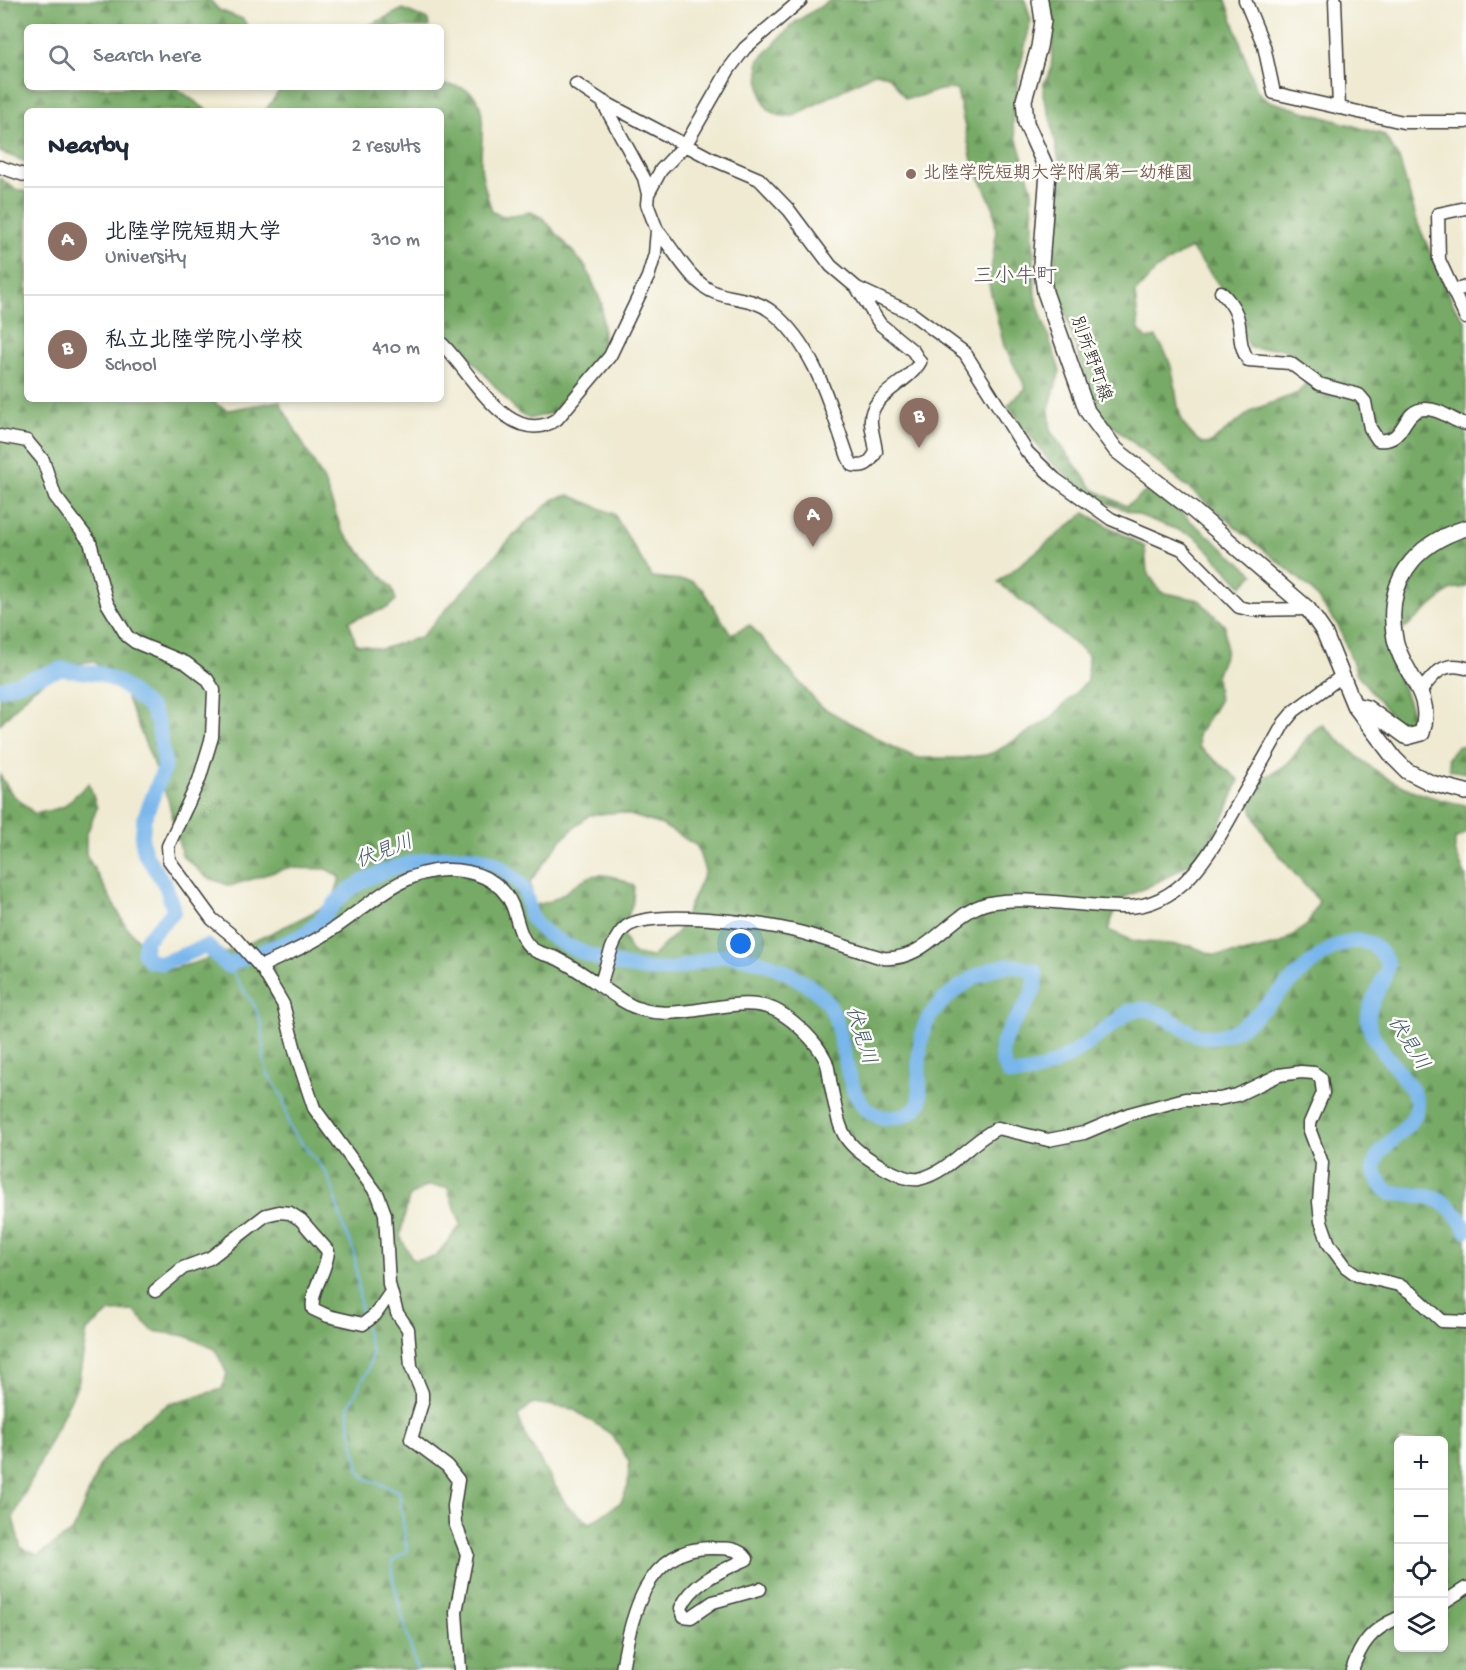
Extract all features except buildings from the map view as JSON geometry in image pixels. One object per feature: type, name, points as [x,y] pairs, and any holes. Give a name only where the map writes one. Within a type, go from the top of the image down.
[{"type":"main road","name":"別所野町線","points":[[1040,0],[1043,21],[1039,47],[1024,100],[1026,123],[1048,172],[1041,265],[1045,292],[1087,411],[1116,450],[1194,511],[1308,609],[1324,632],[1354,705],[1376,737],[1407,771],[1431,783],[1466,792]]},
{"type":"main road","points":[[1354,705],[1367,708],[1407,737],[1422,733],[1425,722],[1421,691],[1395,640],[1394,604],[1400,576],[1421,551],[1451,532],[1466,528]]},
{"type":"street","points":[[648,194],[661,170],[686,144],[729,69],[745,48],[801,0]]},
{"type":"street","points":[[1245,0],[1264,46],[1274,93],[1403,122],[1466,122]]},
{"type":"street","points":[[1335,0],[1339,108]]},
{"type":"street","points":[[576,84],[602,102],[712,159],[759,179],[789,210],[831,266],[857,288],[911,313],[965,353],[1027,452],[1062,485],[1111,519],[1182,549],[1239,607],[1252,610],[1308,609]]},
{"type":"street","points":[[602,102],[644,178],[648,194],[647,204],[657,230],[705,288],[717,294],[758,303],[786,324],[819,377],[852,465],[859,467],[871,462],[876,452],[871,423],[872,410],[878,400],[916,371],[920,362],[913,351],[880,324],[857,288]]},
{"type":"street","points":[[0,167],[24,175]]},
{"type":"street","points":[[1466,208],[1438,214],[1439,260],[1466,318]]},
{"type":"street","points":[[444,346],[506,418],[532,428],[547,425],[572,402],[610,356],[648,277],[656,254],[657,230]]},
{"type":"street","points":[[1453,291],[1466,287]]},
{"type":"street","points":[[1221,292],[1237,312],[1241,349],[1248,360],[1290,363],[1319,384],[1359,396],[1365,402],[1370,428],[1378,440],[1388,441],[1396,437],[1416,410],[1437,410],[1466,424]]},
{"type":"street","points":[[0,436],[16,437],[33,444],[43,460],[55,496],[90,542],[107,603],[127,636],[135,642],[186,663],[207,679],[214,690],[212,737],[199,780],[168,846],[169,860],[212,919],[235,938],[260,967],[283,1004],[296,1054],[314,1108],[378,1195],[385,1214],[391,1292],[398,1312],[408,1329],[411,1366],[422,1393],[422,1403],[411,1439],[447,1466],[458,1480],[454,1506],[455,1523],[467,1554],[456,1612],[460,1670]]},
{"type":"street","points":[[1421,691],[1431,676],[1442,668],[1454,665],[1466,668]]},
{"type":"street","points":[[602,980],[616,942],[625,927],[636,922],[688,918],[746,922],[794,930],[883,958],[894,959],[914,953],[975,908],[987,904],[1016,899],[1140,906],[1165,895],[1196,871],[1222,833],[1284,723],[1294,711],[1342,676]]},
{"type":"street","points":[[260,967],[327,933],[396,884],[415,875],[459,870],[478,874],[499,885],[511,904],[524,939],[533,950],[558,958],[602,980],[626,1003],[654,1011],[683,1013],[747,1003],[764,1005],[780,1012],[812,1040],[826,1060],[843,1133],[855,1151],[893,1173],[911,1179],[933,1174],[998,1128],[1048,1140],[1084,1133],[1129,1114],[1185,1099],[1219,1099],[1237,1095],[1279,1075],[1314,1073],[1321,1078],[1323,1089],[1310,1131],[1322,1163],[1319,1202],[1321,1221],[1329,1244],[1346,1267],[1357,1275],[1399,1285],[1413,1294],[1442,1321],[1466,1322]]},
{"type":"street","points":[[155,1291],[183,1268],[210,1258],[266,1215],[279,1212],[290,1213],[301,1220],[328,1251],[327,1265],[311,1300],[313,1309],[328,1316],[363,1324],[375,1315],[391,1292]]},
{"type":"street","points":[[622,1670],[635,1608],[644,1588],[651,1577],[688,1551],[726,1548],[743,1553],[747,1559],[714,1575],[690,1593],[681,1608],[684,1616],[691,1617],[713,1602],[760,1589]]},
{"type":"street","points":[[1448,1599],[1466,1588]]},
{"type":"street","points":[[1352,1670],[1358,1652],[1370,1634],[1394,1620]]},
{"type":"green space","points":[[0,0],[210,0],[219,10],[243,19],[246,24],[24,24],[24,90],[179,90],[204,108],[24,108],[24,161],[0,152]]},
{"type":"green space","points":[[831,0],[1025,0],[1031,20],[1019,72],[1013,126],[1032,190],[1035,296],[1060,371],[1049,408],[1051,432],[1093,489],[1126,506],[1151,488],[1254,574],[1242,586],[1196,537],[1092,497],[1048,460],[1008,405],[1026,388],[1004,346],[989,285],[996,235],[994,209],[972,161],[957,90],[943,90],[919,97],[905,98],[890,77],[876,72],[794,116],[782,116],[767,108],[761,92],[758,61],[795,22]]},
{"type":"green space","points":[[1047,0],[1226,0],[1256,89],[1266,100],[1384,135],[1399,158],[1418,224],[1454,306],[1466,322],[1466,587],[1452,589],[1406,627],[1390,633],[1392,659],[1413,715],[1410,721],[1398,724],[1357,674],[1339,627],[1310,588],[1107,421],[1093,401],[1055,282],[1054,225],[1061,172],[1051,120],[1043,95],[1044,83],[1051,71],[1054,20]],"holes":[[[1190,248],[1225,294],[1249,347],[1277,348],[1288,352],[1300,366],[1306,383],[1298,393],[1253,410],[1210,443],[1203,444],[1192,435],[1180,415],[1168,358],[1156,337],[1147,339],[1139,330],[1135,293],[1157,269]]]},
{"type":"green space","points":[[403,9],[428,20],[429,24],[372,24]]},
{"type":"green space","points":[[444,85],[458,87],[470,92],[478,100],[482,123],[481,166],[492,212],[504,216],[531,212],[543,218],[586,267],[602,304],[603,342],[598,354],[552,413],[529,419],[518,413],[455,340],[444,334],[444,108],[267,108],[280,90],[444,90]]},
{"type":"green space","points":[[0,178],[15,189],[24,191],[24,402],[216,402],[228,410],[280,402],[324,481],[342,531],[392,588],[396,600],[387,608],[349,621],[356,644],[381,649],[421,637],[522,526],[554,499],[569,495],[614,514],[652,577],[692,581],[702,589],[731,634],[750,625],[820,706],[896,749],[919,758],[960,758],[986,755],[997,751],[1050,719],[1087,681],[1088,655],[998,582],[1085,513],[1145,547],[1147,572],[1161,592],[1199,600],[1225,626],[1226,651],[1216,676],[1219,701],[1198,735],[1199,747],[1239,780],[1221,823],[1206,847],[1172,874],[1119,900],[1108,930],[1134,941],[1191,946],[1215,955],[1243,953],[1280,944],[1307,925],[1319,901],[1286,864],[1262,831],[1250,800],[1252,789],[1256,784],[1289,762],[1306,738],[1322,724],[1356,755],[1387,778],[1422,794],[1466,805],[1466,833],[1455,839],[1455,851],[1466,877],[1466,1670],[0,1670],[0,775],[12,794],[35,814],[63,807],[89,783],[97,808],[86,836],[86,854],[127,928],[167,970],[231,950],[333,902],[340,877],[326,869],[287,868],[230,886],[206,877],[182,855],[168,799],[121,684],[93,661],[69,665],[32,690],[0,724]],"holes":[[[620,812],[662,825],[697,846],[705,871],[679,930],[652,957],[632,953],[622,933],[633,902],[634,886],[615,877],[601,875],[590,877],[561,895],[534,905],[530,882],[561,840],[589,815]],[[426,1186],[447,1187],[461,1225],[435,1257],[413,1260],[400,1236],[409,1197]],[[134,1311],[153,1331],[186,1336],[215,1349],[227,1374],[222,1389],[169,1404],[142,1422],[101,1462],[73,1531],[38,1555],[21,1548],[13,1518],[78,1384],[87,1331],[110,1312]],[[533,1403],[573,1409],[611,1434],[629,1461],[628,1486],[621,1502],[590,1523],[567,1506],[525,1435],[518,1416]]]},
{"type":"green space","points":[[1466,745],[1466,773],[1450,770],[1448,758],[1456,747]]},
{"type":"waterway","name":"伏見川","points":[[0,689],[61,669],[101,674],[120,683],[151,709],[158,724],[165,766],[144,819],[142,840],[145,854],[166,886],[174,911],[146,940],[144,953],[150,961],[162,963],[207,946],[228,966],[303,935],[316,925],[348,891],[395,867],[452,856],[486,860],[500,867],[519,883],[525,892],[533,920],[540,928],[562,943],[602,960],[625,966],[659,970],[679,968],[706,959],[732,956],[759,961],[804,982],[820,994],[832,1010],[849,1075],[863,1105],[874,1114],[889,1118],[907,1114],[920,1103],[919,1060],[922,1038],[924,1028],[934,1011],[963,985],[997,968],[1014,966],[1035,971],[1035,985],[1030,998],[1002,1046],[1002,1060],[1009,1074],[1042,1069],[1058,1062],[1088,1043],[1130,1011],[1144,1009],[1156,1012],[1189,1031],[1201,1035],[1215,1036],[1232,1032],[1247,1023],[1321,956],[1340,945],[1358,941],[1375,947],[1388,965],[1369,1010],[1369,1025],[1379,1046],[1411,1089],[1417,1108],[1407,1126],[1381,1152],[1374,1170],[1378,1179],[1390,1193],[1435,1199],[1451,1209],[1466,1230]]},
{"type":"waterway","points":[[228,966],[255,1007],[262,1025],[264,1062],[269,1076],[283,1097],[290,1129],[326,1172],[333,1190],[344,1229],[354,1251],[362,1319]]},
{"type":"waterway","points":[[365,1327],[372,1353],[369,1368],[349,1406],[349,1421],[359,1470],[365,1478],[399,1491],[407,1551],[393,1561],[392,1570],[417,1670]]},
{"type":"place","name":"北陸学院短期大学附属第一幼稚園","points":[[911,174]]},
{"type":"place","name":"私立北陸学院小学校","points":[[919,448]]},
{"type":"place","name":"北陸学院短期大学","points":[[813,547]]},
{"type":"district","name":"三小牛町","points":[[1015,278]]}]
